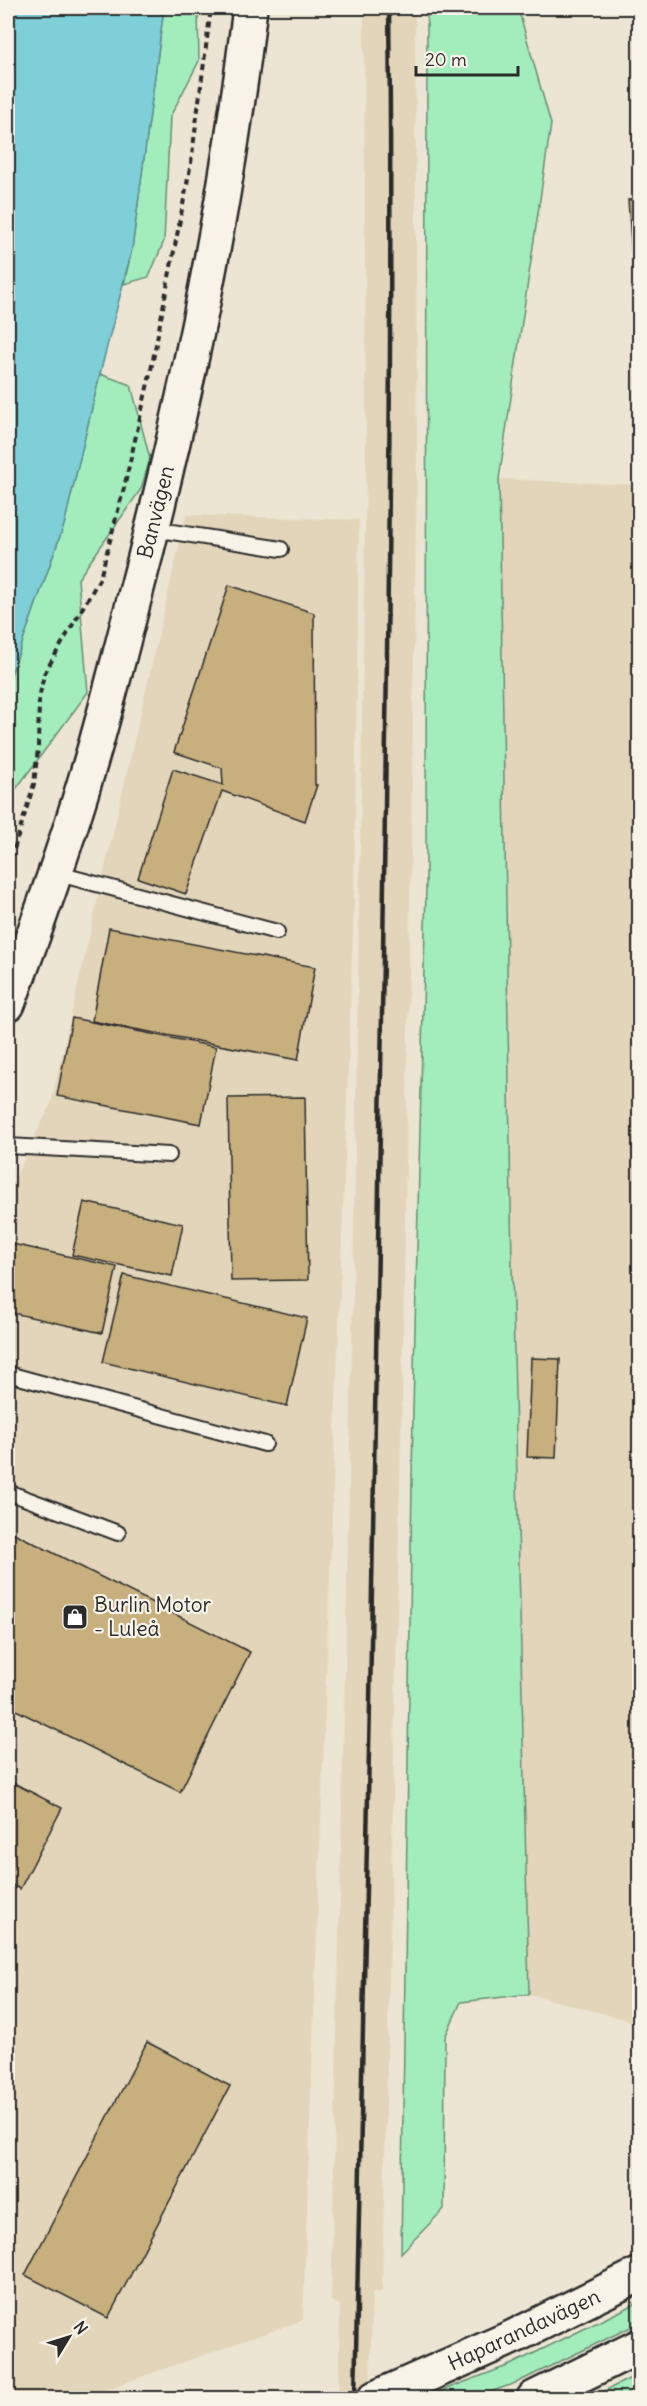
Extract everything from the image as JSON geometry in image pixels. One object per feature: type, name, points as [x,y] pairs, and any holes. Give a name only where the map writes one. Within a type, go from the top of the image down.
[{"type":"street","name":"Banvägen","points":[[8,1004],[55,873],[87,774],[153,529],[194,346],[222,195],[250,8]]},
{"type":"street","name":"Haparandavägen","points":[[375,2398],[515,2336],[639,2274]]},
{"type":"street","points":[[534,2398],[639,2346]]},
{"type":"lane","points":[[153,529],[281,549]]},
{"type":"lane","points":[[55,873],[277,932]]},
{"type":"lane","points":[[8,1146],[169,1155]]},
{"type":"lane","points":[[8,1374],[265,1444]]},
{"type":"lane","points":[[8,1492],[118,1533]]},
{"type":"path","points":[[8,869],[34,784],[38,748],[39,699],[44,674],[100,578],[126,477],[151,370],[191,163],[211,8]]},
{"type":"shaded area","points":[[364,8],[415,8],[417,464],[403,1351],[382,2292],[372,2293],[370,2398],[338,2398],[340,2305],[331,2301],[352,1350],[366,464]]},
{"type":"shaded area","points":[[499,479],[639,485],[639,2023],[529,1994],[512,1266]]},
{"type":"shaded area","points":[[186,515],[359,520],[354,906],[303,2320],[82,2398],[8,2398],[8,1192],[51,1103]]},
{"type":"green space","points":[[164,8],[198,8],[199,61],[170,117],[164,241],[149,277],[124,284],[132,249]]},
{"type":"green space","points":[[427,8],[518,8],[551,124],[499,479],[512,1266],[529,1994],[461,2002],[445,2037],[444,2209],[401,2253],[413,1409],[426,888]]},
{"type":"green space","points":[[100,374],[131,385],[150,459],[141,489],[78,579],[88,692],[10,797],[8,795],[8,683],[64,525]]},
{"type":"green space","points":[[639,2302],[639,2323],[518,2382],[474,2398],[422,2398],[510,2365]]},
{"type":"green space","points":[[639,2374],[639,2398],[590,2398]]},
{"type":"water","points":[[8,8],[164,8],[132,249],[64,525],[8,683]]},
{"type":"building","points":[[640,199],[640,340],[638,340],[628,200]]},
{"type":"building","points":[[229,585],[314,613],[315,785],[317,785],[305,821],[222,791],[186,894],[138,878],[173,769],[223,785],[222,768],[174,752]]},
{"type":"building","points":[[109,928],[315,967],[298,1060],[92,1021]]},
{"type":"building","points":[[72,1018],[216,1047],[201,1124],[57,1096]]},
{"type":"building","points":[[305,1097],[308,1280],[231,1281],[228,1098]]},
{"type":"building","points":[[84,1202],[183,1224],[172,1276],[72,1255]]},
{"type":"building","points":[[8,1243],[117,1267],[102,1333],[8,1312]]},
{"type":"building","points":[[124,1275],[307,1318],[287,1406],[103,1362]]},
{"type":"building","points":[[531,1358],[560,1359],[556,1458],[527,1457]]},
{"type":"building","points":[[8,1530],[250,1652],[180,1792],[8,1706]]},
{"type":"building","points":[[8,1780],[62,1808],[20,1889],[8,1883]]},
{"type":"building","points":[[147,2042],[230,2086],[108,2318],[25,2275]]},
{"type":"railway","points":[[355,2398],[383,957],[390,364],[389,8]]},
{"type":"place","name":"Burlin Motor - Luleå","points":[[75,1617]]}]
